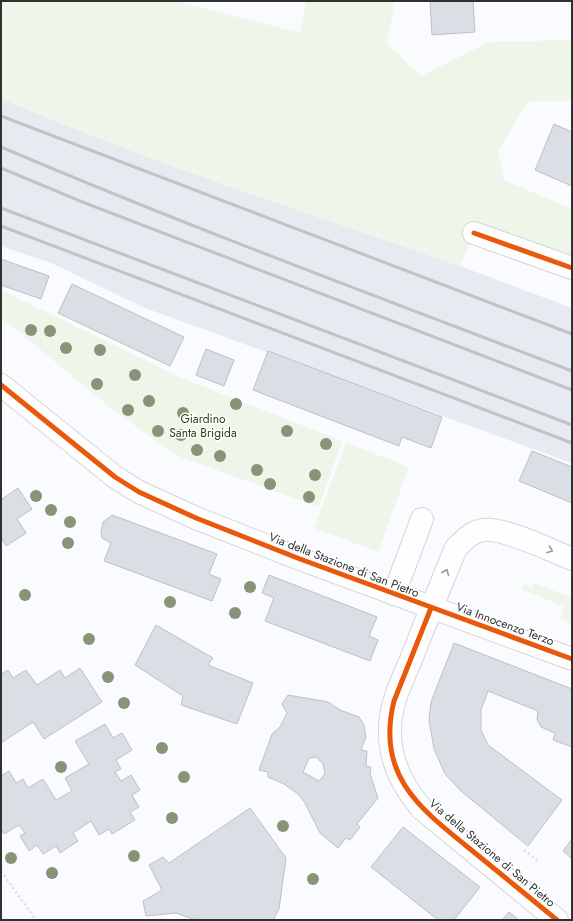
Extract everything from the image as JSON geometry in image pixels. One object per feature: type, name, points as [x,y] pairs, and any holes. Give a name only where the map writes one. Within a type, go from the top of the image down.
[{"type":"street","points":[[474,233],[572,268]]},
{"type":"street","name":"Via della Stazione di San Pietro","points":[[1,385],[115,477],[139,492],[196,518],[431,608],[394,701],[391,715],[390,742],[402,780],[414,799],[430,817],[557,920]]},
{"type":"street","points":[[394,594],[422,519]]},
{"type":"street","points":[[431,608],[456,548],[473,533],[482,530],[496,530],[572,559]]},
{"type":"street","name":"Via Innocenzo Terzo","points":[[431,608],[572,658]]},
{"type":"path","points":[[524,850],[538,861]]},
{"type":"path","points":[[1,872],[36,920]]},
{"type":"shaded area","points":[[1,98],[52,120],[175,167],[460,266],[572,308],[572,463],[145,308],[51,263],[1,246]]},
{"type":"green space","points":[[1,1],[176,1],[300,33],[306,1],[395,1],[387,44],[421,76],[489,42],[572,40],[572,101],[529,101],[498,150],[504,180],[572,209],[572,268],[474,234],[460,266],[172,166],[57,122],[1,98]]},
{"type":"green space","name":"Giardino Santa Brigida","points":[[1,290],[184,379],[342,441],[319,507],[178,456],[117,413],[1,317]]},
{"type":"green space","points":[[346,443],[409,467],[378,552],[314,528]]},
{"type":"green space","points":[[534,583],[572,598],[572,624],[560,619],[564,607],[522,589],[524,584],[533,588]]},
{"type":"building","points":[[430,1],[473,1],[475,32],[432,35]]},
{"type":"building","points":[[554,124],[572,132],[572,186],[535,170]]},
{"type":"building","points":[[1,259],[49,276],[41,299],[1,285]]},
{"type":"building","points":[[72,284],[184,337],[170,366],[58,313]]},
{"type":"building","points":[[206,349],[234,360],[224,386],[196,375]]},
{"type":"building","points":[[268,351],[442,417],[431,448],[402,437],[399,446],[253,390]]},
{"type":"building","points":[[532,451],[572,467],[572,503],[519,481]]},
{"type":"building","points":[[18,488],[32,509],[17,519],[26,533],[6,546],[1,537],[1,497],[2,499]]},
{"type":"building","points":[[112,515],[217,554],[209,574],[221,579],[212,601],[104,561],[111,543],[102,538],[101,533],[103,522]]},
{"type":"building","points":[[269,575],[377,617],[369,636],[378,640],[370,661],[265,621],[274,598],[262,593]]},
{"type":"building","points":[[156,625],[213,658],[208,665],[253,683],[237,724],[181,705],[183,696],[135,665]]},
{"type":"building","points":[[454,643],[572,689],[572,747],[553,740],[555,733],[541,727],[537,719],[538,711],[488,691],[481,710],[481,730],[488,745],[562,800],[528,846],[461,791],[445,774],[434,749],[429,720],[431,702]]},
{"type":"building","points":[[80,668],[102,702],[44,739],[33,722],[1,743],[1,674],[8,670],[13,678],[26,670],[37,685],[60,670],[65,678]]},
{"type":"building","points":[[288,695],[328,702],[340,710],[359,717],[364,725],[366,737],[361,750],[367,751],[366,766],[371,767],[370,774],[378,798],[357,824],[360,827],[350,840],[346,838],[338,848],[320,833],[305,803],[298,794],[284,784],[268,777],[268,772],[259,770],[272,734],[280,727],[287,713],[282,704]],"holes":[[[316,757],[323,764],[325,774],[319,781],[303,772],[309,758]]]},
{"type":"building","points":[[105,724],[113,738],[122,733],[132,750],[116,760],[121,769],[115,772],[121,781],[131,775],[140,790],[132,795],[139,807],[130,812],[135,820],[112,834],[109,829],[99,835],[91,821],[73,833],[78,841],[60,853],[56,846],[43,854],[37,845],[29,851],[20,836],[25,833],[19,825],[4,834],[1,829],[1,776],[9,771],[16,783],[23,779],[28,788],[43,779],[56,800],[72,791],[65,778],[89,764],[75,741]]},
{"type":"building","points":[[250,808],[286,858],[279,909],[273,920],[196,920],[176,913],[146,916],[143,901],[162,890],[149,865],[163,857],[169,863]]},
{"type":"building","points":[[403,827],[480,887],[454,920],[438,920],[371,867]]},
{"type":"building","points":[[572,839],[572,859],[563,851]]},
{"type":"building","points":[[509,912],[519,920],[502,920]]},
{"type":"railway","points":[[1,116],[572,334]]},
{"type":"railway","points":[[1,147],[214,234],[572,371]]},
{"type":"railway","points":[[1,168],[85,203],[572,390]]},
{"type":"railway","points":[[1,208],[572,425]]},
{"type":"railway","points":[[1,226],[572,443]]},
{"type":"cycle path","points":[[474,233],[572,268]]},
{"type":"cycle path","points":[[1,385],[115,477],[139,492],[196,518],[300,559],[572,659]]},
{"type":"cycle path","points":[[431,608],[394,701],[390,728],[391,751],[397,771],[421,806],[437,822],[557,920]]}]
